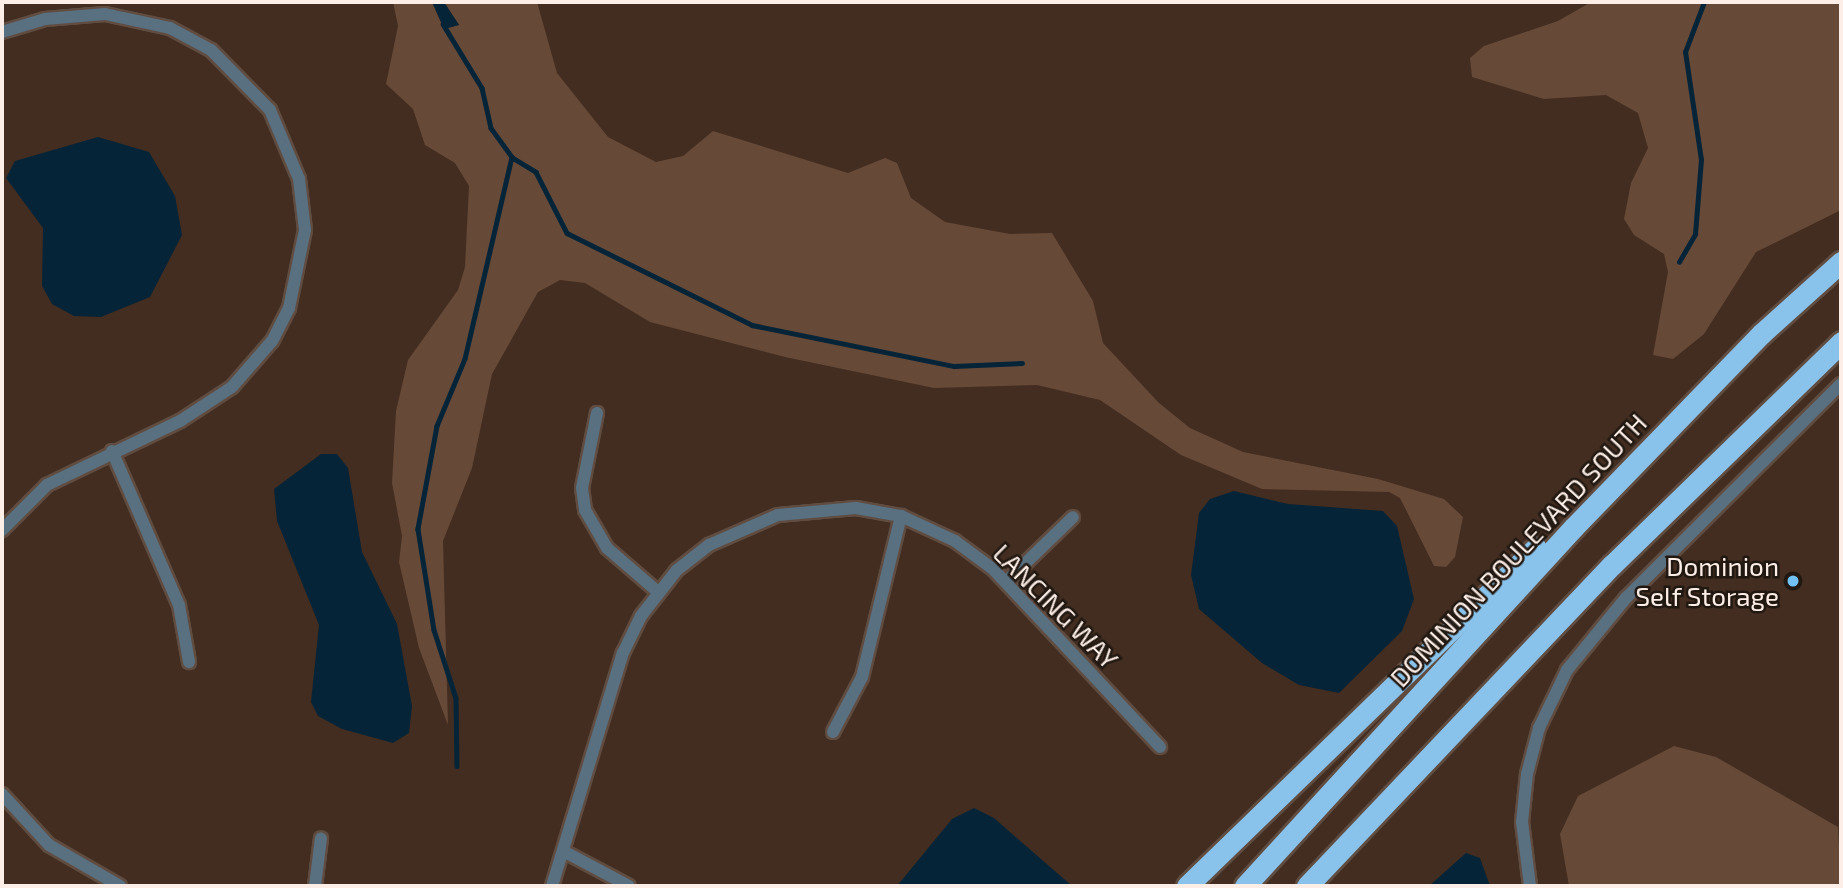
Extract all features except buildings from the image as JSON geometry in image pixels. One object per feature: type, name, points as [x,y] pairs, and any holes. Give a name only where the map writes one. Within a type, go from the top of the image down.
[{"type":"highway","name":"DOMINION BOULEVARD SOUTH","points":[[1245,886],[1569,523],[1761,334],[1841,262]]},
{"type":"highway","points":[[1307,886],[1391,803],[1612,565],[1841,342]]},
{"type":"highway","points":[[1187,886],[1569,523]]},
{"type":"highway","points":[[1321,886],[1391,803]]},
{"type":"street","points":[[2,32],[45,19],[105,14],[147,21],[194,39],[257,93],[299,180],[304,251],[289,308],[272,341],[211,402],[47,485],[4,522]]},
{"type":"street","points":[[1530,886],[1522,822],[1527,774],[1547,707],[1567,670],[1626,598],[1841,384]]},
{"type":"street","points":[[597,413],[582,488],[585,510],[607,548],[658,592]]},
{"type":"street","points":[[111,451],[180,605],[189,662]]},
{"type":"street","name":"LANCING WAY","points":[[552,886],[565,852],[622,653],[658,592],[709,545],[756,521],[827,506],[901,516],[955,541],[1006,582],[1160,747]]},
{"type":"street","points":[[833,732],[862,677],[901,516]]},
{"type":"street","points":[[1006,582],[1073,517]]},
{"type":"street","points":[[2,794],[50,845],[120,886]]},
{"type":"street","points":[[315,886],[321,838]]},
{"type":"street","points":[[565,852],[629,886]]},
{"type":"shaded area","points":[[393,2],[432,2],[444,29],[459,25],[444,2],[537,2],[557,73],[608,137],[656,162],[683,156],[713,131],[848,173],[885,158],[897,163],[911,198],[945,222],[1010,234],[1052,233],[1093,301],[1103,343],[1159,403],[1190,428],[1243,452],[1378,479],[1444,499],[1463,517],[1455,557],[1446,567],[1434,566],[1400,498],[1389,492],[1262,489],[1181,455],[1100,400],[1037,385],[934,388],[785,357],[650,322],[585,283],[560,280],[538,292],[492,374],[472,468],[443,541],[448,725],[419,648],[399,562],[402,536],[392,483],[396,411],[408,360],[458,290],[465,267],[469,186],[455,163],[425,145],[413,109],[386,84],[398,26]]},
{"type":"shaded area","points":[[1591,2],[1841,2],[1841,210],[1756,252],[1704,334],[1673,359],[1653,355],[1668,272],[1664,254],[1634,235],[1624,219],[1631,183],[1648,148],[1638,113],[1606,95],[1544,99],[1472,77],[1470,58],[1484,46],[1558,21]]},
{"type":"shaded area","points":[[1674,746],[1716,757],[1838,827],[1841,886],[1569,886],[1560,834],[1578,796]]},
{"type":"water","points":[[432,2],[444,2],[459,25],[444,29]]},
{"type":"water","points":[[98,137],[149,152],[175,196],[182,235],[150,297],[101,317],[74,316],[52,304],[42,286],[43,228],[6,178],[15,161]]},
{"type":"water","points":[[321,454],[337,454],[348,468],[362,552],[397,624],[412,706],[409,733],[393,743],[342,729],[318,716],[311,702],[319,625],[277,521],[274,489]]},
{"type":"water","points":[[1234,491],[1288,504],[1383,511],[1397,526],[1414,599],[1402,631],[1339,693],[1299,685],[1262,663],[1199,609],[1191,575],[1199,513],[1210,499]]},
{"type":"water","points":[[974,808],[994,818],[1072,886],[897,886],[952,819]]},
{"type":"water","points":[[1466,853],[1480,858],[1490,886],[1429,886]]},
{"type":"waterway","points":[[1679,262],[1695,234],[1701,160],[1685,52],[1704,2]]},
{"type":"waterway","points":[[443,24],[482,88],[491,128],[512,157],[465,359],[437,426],[418,529],[434,630],[456,698],[457,766]]},
{"type":"waterway","points":[[513,158],[536,172],[567,233],[752,325],[954,366],[1022,363]]},
{"type":"place","name":"Dominion Self Storage","points":[[1793,581]]}]
